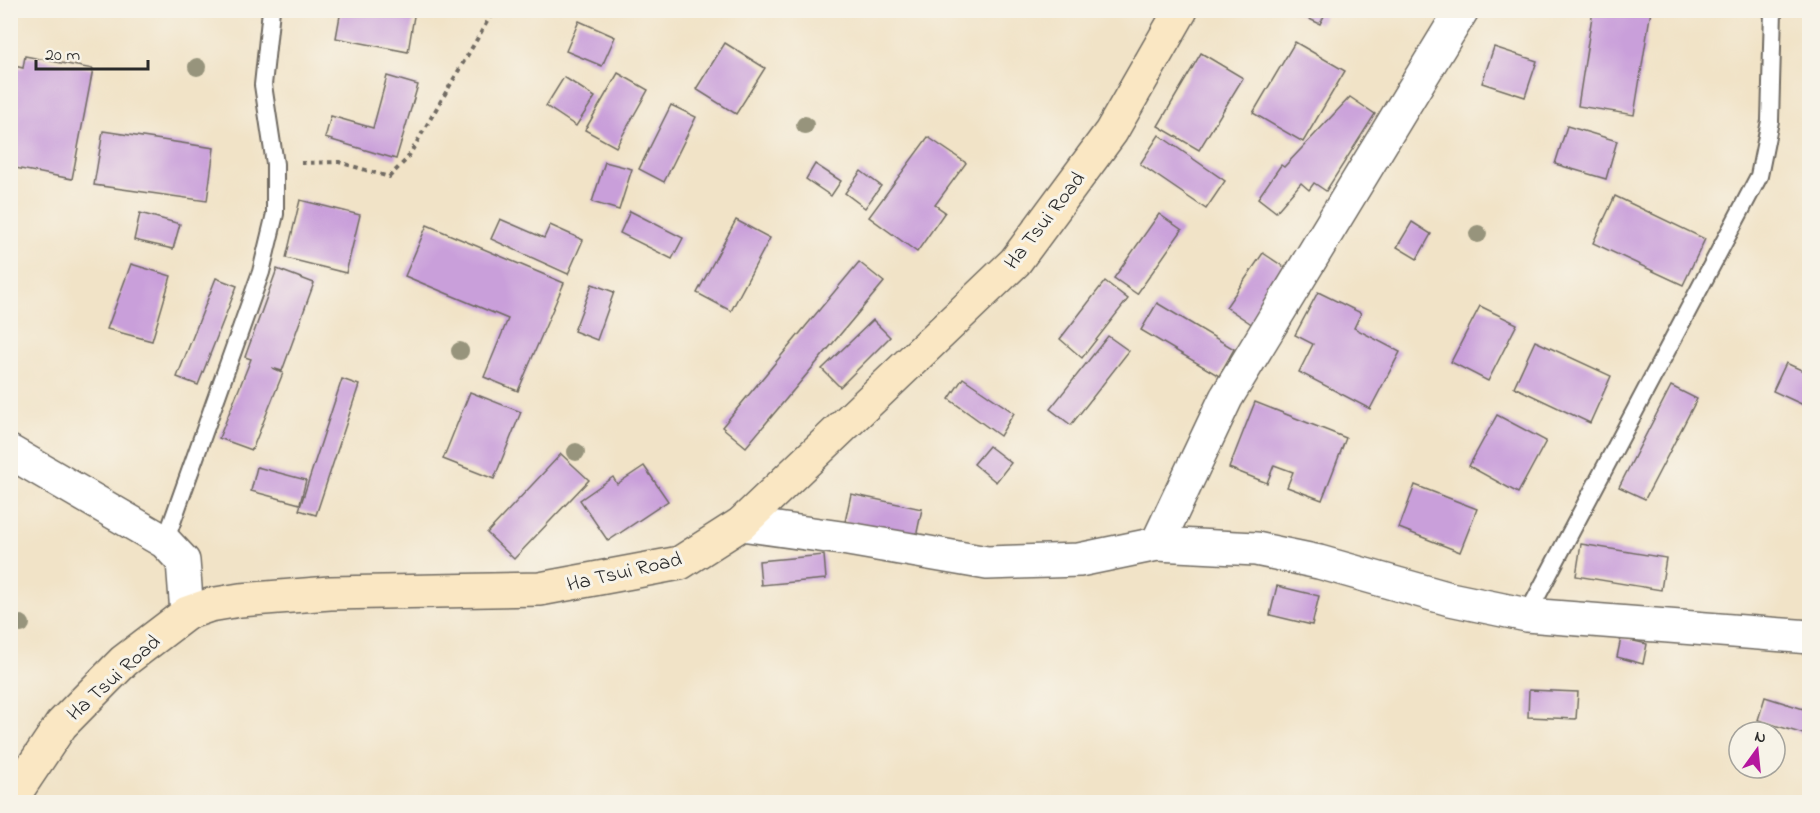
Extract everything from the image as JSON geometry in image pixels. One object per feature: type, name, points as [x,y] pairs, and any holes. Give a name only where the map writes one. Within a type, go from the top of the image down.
[{"type":"street","name":"Ha Tsui Road","points":[[10,801],[60,725],[124,661],[187,613],[210,605],[240,600],[330,593],[540,589],[680,563],[741,524],[1015,262],[1111,132],[1181,10]]},
{"type":"street","points":[[1158,544],[1226,398],[1462,10]]},
{"type":"street","points":[[10,452],[165,542],[183,561],[187,613]]},
{"type":"street","points":[[741,524],[987,562],[1079,560],[1158,544],[1256,549],[1319,562],[1450,599],[1527,615],[1809,638]]},
{"type":"lane","points":[[165,542],[261,272],[275,214],[275,164],[262,85],[270,10]]},
{"type":"lane","points":[[1527,615],[1759,176],[1770,121],[1773,10]]},
{"type":"path","points":[[275,164],[339,162],[389,177],[407,159],[494,10]]},
{"type":"building","points":[[341,10],[415,10],[408,52],[336,38]]},
{"type":"building","points":[[1290,10],[1327,10],[1320,24]]},
{"type":"building","points":[[1593,10],[1651,10],[1634,115],[1578,106]]},
{"type":"building","points":[[579,21],[615,37],[602,66],[566,51]]},
{"type":"building","points":[[1295,42],[1345,71],[1303,142],[1253,113]]},
{"type":"building","points":[[725,43],[765,68],[736,114],[696,89]]},
{"type":"building","points":[[1494,47],[1537,61],[1525,97],[1482,83]]},
{"type":"building","points":[[1201,53],[1243,78],[1199,150],[1158,126]]},
{"type":"building","points":[[25,56],[93,69],[72,179],[10,167],[10,110],[15,111],[17,98],[10,96],[10,65],[23,68]]},
{"type":"building","points":[[618,73],[648,90],[616,147],[585,130]]},
{"type":"building","points":[[387,76],[418,85],[396,159],[325,138],[331,116],[373,128]]},
{"type":"building","points":[[564,77],[595,97],[576,126],[546,106]]},
{"type":"building","points":[[1350,97],[1375,114],[1326,191],[1314,183],[1309,190],[1301,183],[1276,212],[1258,198],[1281,165],[1284,167]]},
{"type":"building","points":[[671,105],[696,117],[664,182],[639,169]]},
{"type":"building","points":[[1567,126],[1617,141],[1606,179],[1555,164]]},
{"type":"building","points":[[103,131],[214,148],[207,201],[94,185]]},
{"type":"building","points":[[1159,135],[1225,181],[1206,209],[1140,164]]},
{"type":"building","points":[[928,137],[966,163],[935,205],[945,212],[917,252],[869,217]]},
{"type":"building","points":[[605,162],[632,169],[619,210],[592,202]]},
{"type":"building","points":[[815,164],[841,181],[831,196],[806,179]]},
{"type":"building","points":[[861,171],[881,186],[865,208],[845,193]]},
{"type":"building","points":[[1615,196],[1705,239],[1683,285],[1593,243]]},
{"type":"building","points":[[300,200],[360,215],[346,273],[286,258]]},
{"type":"building","points":[[630,211],[683,238],[672,259],[620,233]]},
{"type":"building","points":[[140,213],[180,224],[173,249],[134,240]]},
{"type":"building","points":[[1159,214],[1182,230],[1137,294],[1114,278]]},
{"type":"building","points":[[500,219],[544,238],[550,225],[583,240],[568,274],[491,239]]},
{"type":"building","points":[[736,220],[770,238],[731,311],[697,293]]},
{"type":"building","points":[[1412,222],[1431,234],[1417,259],[1397,247]]},
{"type":"building","points":[[427,225],[564,283],[518,391],[484,377],[508,319],[405,276]]},
{"type":"building","points":[[1263,253],[1290,271],[1253,325],[1226,307]]},
{"type":"building","points":[[859,262],[884,282],[746,447],[722,427]]},
{"type":"building","points":[[131,264],[171,276],[152,341],[107,329]]},
{"type":"building","points":[[277,269],[314,283],[282,371],[272,368],[283,373],[252,450],[219,438],[251,359],[245,357]]},
{"type":"building","points":[[216,278],[237,286],[198,385],[177,377]]},
{"type":"building","points":[[1105,281],[1128,299],[1082,358],[1060,339]]},
{"type":"building","points":[[592,284],[614,292],[597,340],[574,331]]},
{"type":"building","points":[[1318,292],[1361,313],[1354,328],[1400,352],[1370,409],[1299,372],[1313,344],[1295,335]]},
{"type":"building","points":[[1157,303],[1234,349],[1219,376],[1141,330]]},
{"type":"building","points":[[1480,306],[1517,324],[1488,381],[1451,362]]},
{"type":"building","points":[[873,320],[890,337],[840,387],[822,369]]},
{"type":"building","points":[[1108,336],[1129,351],[1071,425],[1050,409]]},
{"type":"building","points":[[1535,341],[1611,376],[1590,423],[1514,387]]},
{"type":"building","points":[[1786,363],[1810,374],[1810,408],[1773,391]]},
{"type":"building","points":[[963,378],[1014,413],[1000,436],[949,399]]},
{"type":"building","points":[[342,379],[359,385],[316,515],[299,510]]},
{"type":"building","points":[[1671,386],[1697,399],[1645,499],[1619,487]]},
{"type":"building","points":[[470,392],[521,412],[494,479],[443,459]]},
{"type":"building","points":[[1255,402],[1346,438],[1322,500],[1287,487],[1293,472],[1274,465],[1267,483],[1229,468]]},
{"type":"building","points":[[1497,415],[1546,441],[1518,493],[1469,466]]},
{"type":"building","points":[[989,446],[1011,463],[996,482],[974,464]]},
{"type":"building","points":[[561,454],[589,480],[514,559],[487,533]]},
{"type":"building","points":[[644,466],[668,501],[608,541],[580,500],[613,477],[617,484]]},
{"type":"building","points":[[257,467],[306,480],[300,504],[251,491]]},
{"type":"building","points":[[1415,485],[1477,509],[1460,552],[1399,528]]},
{"type":"building","points":[[851,494],[922,509],[916,537],[845,522]]},
{"type":"building","points":[[1581,544],[1666,558],[1661,590],[1576,576]]},
{"type":"building","points":[[824,555],[826,579],[761,585],[759,561]]},
{"type":"building","points":[[1277,586],[1319,596],[1312,625],[1270,615]]},
{"type":"building","points":[[1621,638],[1647,644],[1643,664],[1617,657]]},
{"type":"building","points":[[1529,690],[1578,692],[1576,719],[1528,717]]},
{"type":"building","points":[[1765,697],[1810,711],[1810,736],[1787,729],[1787,720],[1758,720]]}]
